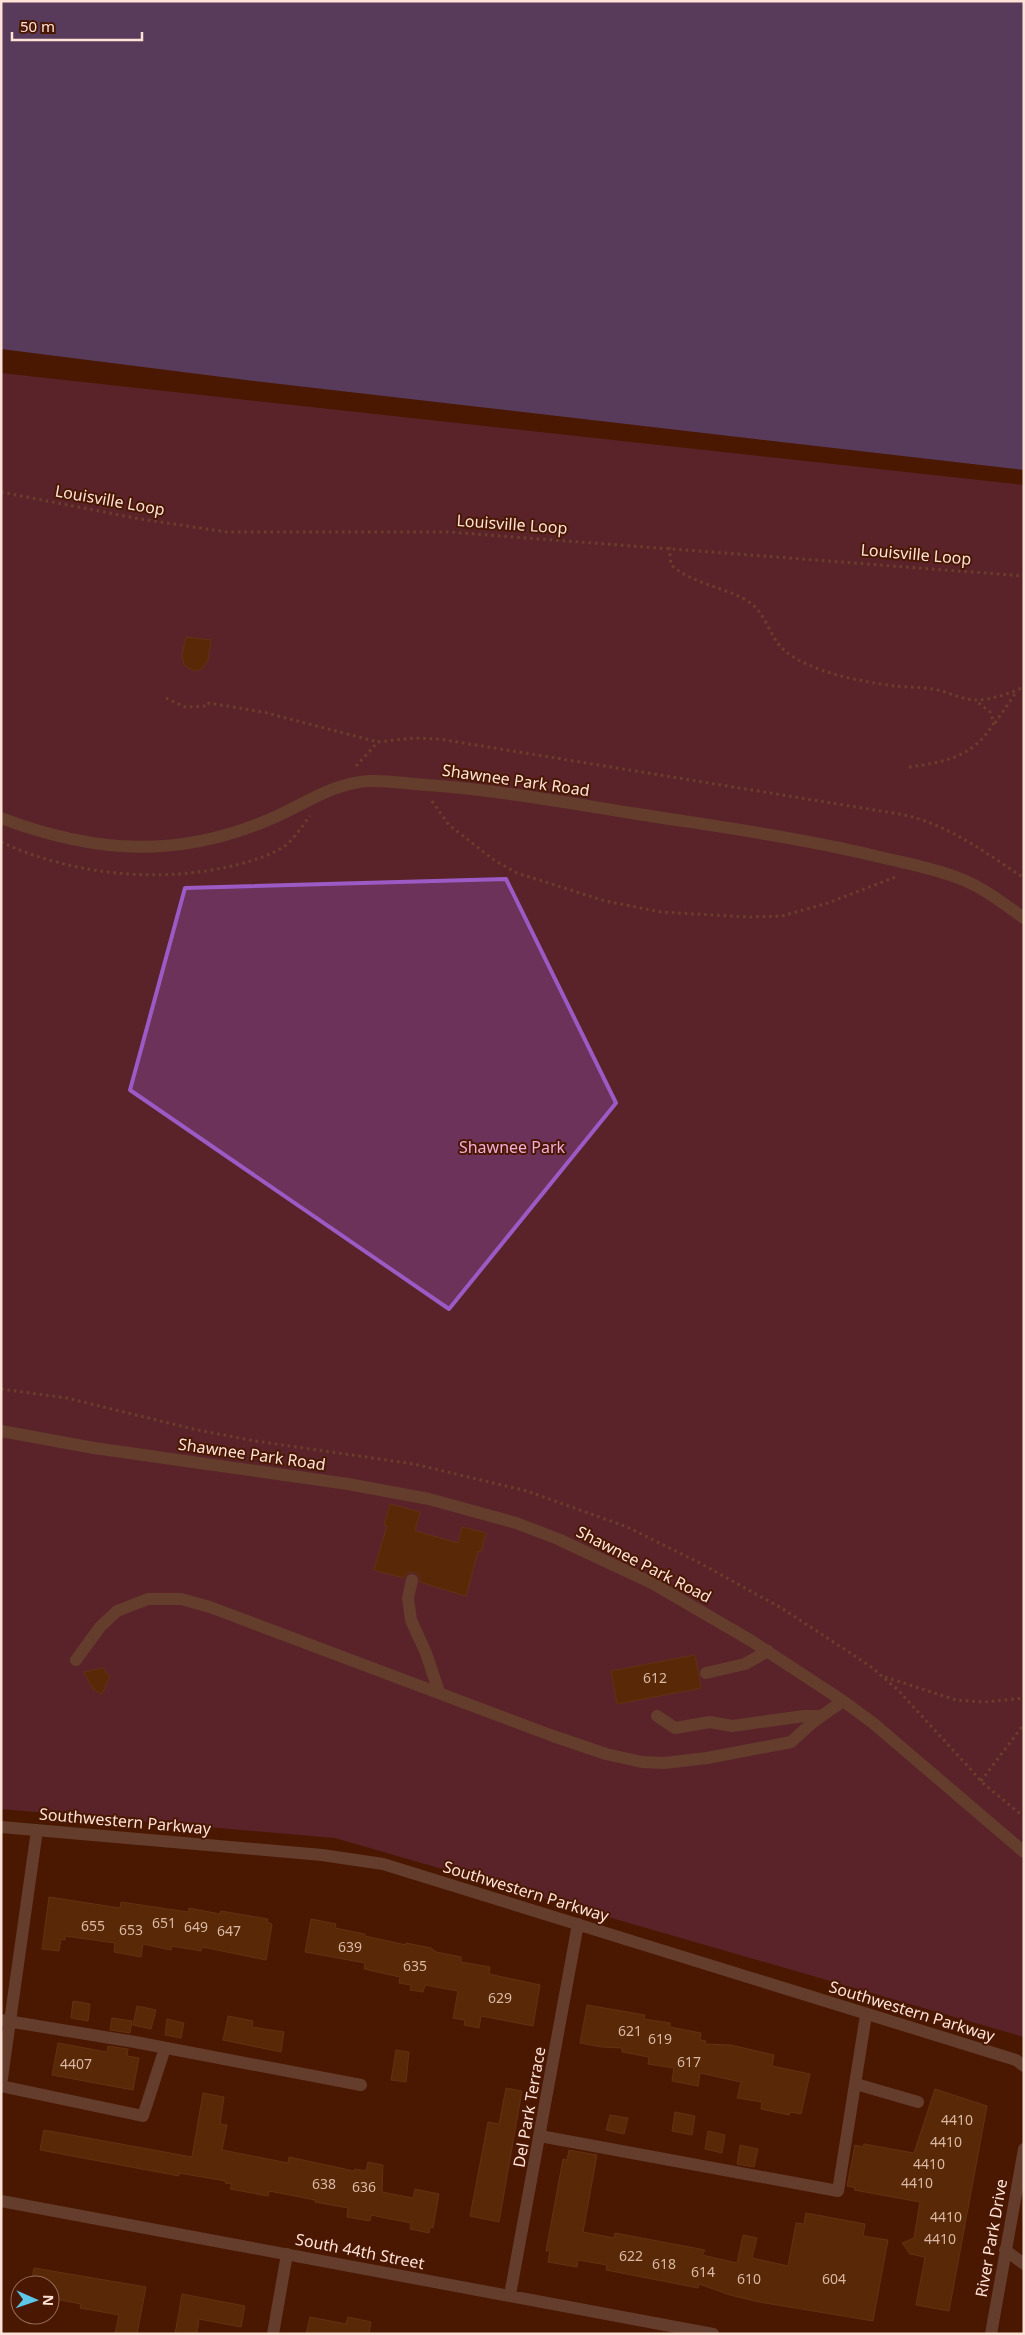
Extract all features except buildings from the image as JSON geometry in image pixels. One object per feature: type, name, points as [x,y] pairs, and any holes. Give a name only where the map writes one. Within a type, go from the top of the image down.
[{"type":"street","name":"Shawnee Park Road","points":[[1,818],[55,835],[105,845],[130,848],[174,846],[237,831],[275,817],[311,798],[350,784],[369,781],[480,789],[820,843],[922,867],[961,879],[1024,918]]},
{"type":"street","name":"Shawnee Park Road","points":[[1,1431],[94,1448],[348,1484],[428,1499],[516,1523],[601,1557],[652,1583],[768,1651],[843,1701],[873,1722],[1023,1852]]},
{"type":"street","points":[[412,1580],[408,1598],[411,1620],[426,1653],[439,1692]]},
{"type":"street","points":[[76,1660],[100,1627],[117,1611],[148,1598],[181,1599],[210,1607],[598,1751],[642,1762],[664,1763],[707,1758],[791,1742],[843,1701]]},
{"type":"street","points":[[706,1673],[745,1664],[768,1651]]},
{"type":"street","points":[[656,1716],[675,1728],[710,1722],[732,1726],[822,1716]]},
{"type":"street","name":"Southwestern Parkway","points":[[1,1826],[352,1859],[383,1864],[1016,2060],[1024,2066]]},
{"type":"street","points":[[37,1830],[6,2021],[1,2086],[143,2116],[165,2048]]},
{"type":"street","name":"Del Park Terrace","points":[[510,2295],[578,1924]]},
{"type":"street","points":[[540,2136],[838,2192],[866,2015]]},
{"type":"street","points":[[6,2021],[165,2048],[361,2085]]},
{"type":"street","points":[[856,2084],[918,2102]]},
{"type":"street","name":"River Park Drive","points":[[990,2334],[1024,2149]]},
{"type":"street","name":"South 44th Street","points":[[1,2201],[713,2334]]},
{"type":"street","points":[[1006,2250],[1024,2264]]},
{"type":"street","points":[[273,2334],[287,2254]]},
{"type":"path","name":"Louisville Loop","points":[[1,492],[140,519],[227,532],[449,532],[669,547],[1024,576]]},
{"type":"path","points":[[669,547],[671,565],[680,574],[745,599],[756,607],[782,649],[798,660],[826,671],[852,677],[893,686],[932,689],[976,700],[990,712],[994,723]]},
{"type":"path","points":[[976,700],[1024,687]]},
{"type":"path","points":[[909,767],[947,760],[974,749],[985,738],[1018,690]]},
{"type":"path","points":[[166,698],[185,707],[208,706],[209,702],[246,708],[378,742],[414,738],[439,739],[918,817],[974,846],[1024,878]]},
{"type":"path","points":[[356,766],[378,742]]},
{"type":"path","points":[[421,784],[449,825],[488,856],[517,873],[605,901],[662,912],[748,917],[782,916],[828,903],[922,867]]},
{"type":"path","points":[[882,1676],[956,1700],[984,1702],[1024,1698]]},
{"type":"path","points":[[981,1780],[1024,1724]]},
{"type":"highlighted area","points":[[506,879],[616,1103],[449,1309],[130,1090],[185,888]]},
{"type":"green space","name":"Shawnee Park","points":[[1,373],[1024,485],[1024,2037],[335,1838],[1,1809]]},
{"type":"shaded area","points":[[1,1],[1024,1],[1024,470],[246,380],[1,349]]}]
